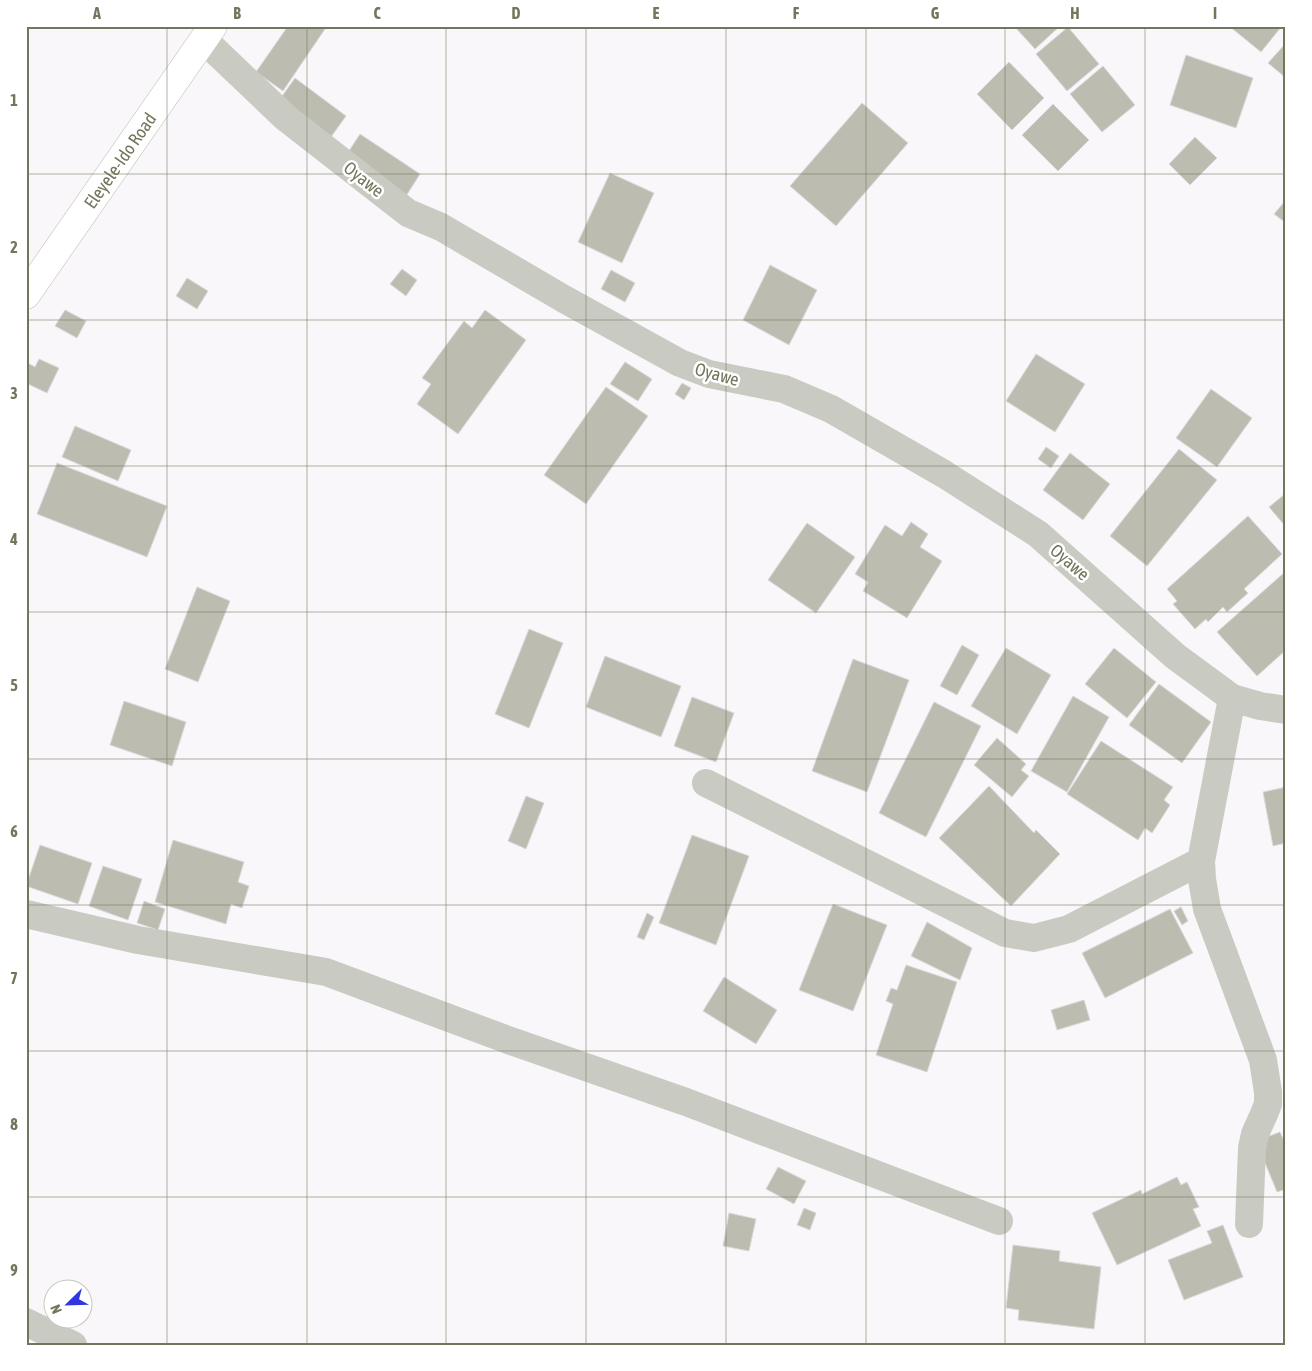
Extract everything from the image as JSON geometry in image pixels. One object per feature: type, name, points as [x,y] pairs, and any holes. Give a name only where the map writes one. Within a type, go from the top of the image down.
[{"type":"main road","name":"Eleyele-Ido Road","points":[[26,295],[208,33]]},
{"type":"street","name":"Oyawe","points":[[208,33],[286,118],[408,213],[441,227],[564,299],[680,363],[709,374],[784,389],[831,409],[944,474],[1038,534],[1175,656],[1232,698]]},
{"type":"street","points":[[1249,1224],[1252,1148],[1255,1134],[1268,1104],[1277,1092],[1263,1060],[1207,909],[1201,861],[1232,698],[1260,706],[1286,710]]},
{"type":"street","points":[[706,783],[1005,933],[1034,938],[1069,929],[1201,861]]},
{"type":"street","points":[[26,914],[138,940],[326,972],[508,1040],[686,1102],[999,1221]]},
{"type":"street","points":[[26,1322],[73,1345]]},
{"type":"building","points":[[288,26],[327,26],[283,91],[256,72]]},
{"type":"building","points":[[1014,26],[1060,26],[1035,49]]},
{"type":"building","points":[[1229,26],[1282,26],[1261,52]]},
{"type":"building","points":[[1068,27],[1099,64],[1067,91],[1036,54]]},
{"type":"building","points":[[1286,43],[1286,78],[1268,63]]},
{"type":"building","points":[[1186,55],[1253,78],[1236,128],[1170,105]]},
{"type":"building","points":[[1009,62],[1044,98],[1012,130],[977,94]]},
{"type":"building","points":[[1103,66],[1135,105],[1102,132],[1070,94]]},
{"type":"building","points":[[295,78],[346,116],[331,137],[280,99]]},
{"type":"building","points":[[862,103],[908,143],[836,226],[790,186]]},
{"type":"building","points":[[1053,104],[1089,140],[1058,171],[1022,135]]},
{"type":"building","points":[[360,134],[420,174],[406,196],[345,157]]},
{"type":"building","points":[[1195,137],[1217,158],[1190,185],[1169,164]]},
{"type":"building","points":[[610,173],[654,193],[622,263],[578,242]]},
{"type":"building","points":[[1286,200],[1286,223],[1274,214]]},
{"type":"building","points":[[770,265],[817,290],[789,345],[743,320]]},
{"type":"building","points":[[402,269],[417,280],[406,296],[390,284]]},
{"type":"building","points":[[611,270],[635,283],[625,302],[601,289]]},
{"type":"building","points":[[187,278],[208,291],[197,309],[176,296]]},
{"type":"building","points":[[65,310],[86,321],[77,338],[55,326]]},
{"type":"building","points":[[485,310],[526,340],[458,434],[417,404],[431,384],[422,378],[464,321],[472,328]]},
{"type":"building","points":[[1036,354],[1085,384],[1055,432],[1006,401]]},
{"type":"building","points":[[39,359],[59,368],[47,393],[26,383],[26,362],[35,367]]},
{"type":"building","points":[[625,362],[652,379],[638,401],[610,384]]},
{"type":"building","points":[[682,383],[691,388],[684,400],[675,394]]},
{"type":"building","points":[[606,387],[648,416],[586,504],[544,475]]},
{"type":"building","points":[[1211,389],[1252,418],[1217,467],[1176,438]]},
{"type":"building","points":[[75,426],[131,450],[118,481],[62,457]]},
{"type":"building","points":[[1046,447],[1059,456],[1051,468],[1038,459]]},
{"type":"building","points":[[1179,449],[1217,480],[1147,566],[1110,536]]},
{"type":"building","points":[[1070,453],[1110,484],[1083,520],[1043,490]]},
{"type":"building","points":[[57,463],[167,506],[147,557],[37,514]]},
{"type":"building","points":[[1286,493],[1286,527],[1269,507]]},
{"type":"building","points":[[1248,516],[1282,554],[1244,589],[1248,593],[1227,612],[1223,607],[1208,622],[1206,619],[1195,629],[1173,604],[1177,601],[1167,589]]},
{"type":"building","points":[[911,522],[928,534],[920,547],[942,561],[907,618],[863,591],[868,582],[855,574],[885,525],[902,536]]},
{"type":"building","points":[[807,523],[855,557],[816,613],[768,580]]},
{"type":"building","points":[[1286,571],[1286,650],[1257,676],[1217,632]]},
{"type":"building","points":[[197,587],[230,601],[198,682],[165,669]]},
{"type":"building","points":[[529,629],[563,643],[529,728],[495,714]]},
{"type":"building","points":[[962,645],[979,655],[957,695],[940,686]]},
{"type":"building","points":[[1006,648],[1051,675],[1017,734],[971,706]]},
{"type":"building","points":[[1114,648],[1156,682],[1127,718],[1085,684]]},
{"type":"building","points":[[605,656],[681,686],[661,737],[586,707]]},
{"type":"building","points":[[853,659],[909,680],[867,792],[812,771]]},
{"type":"building","points":[[1159,684],[1211,722],[1182,763],[1129,725]]},
{"type":"building","points":[[1073,696],[1109,717],[1067,792],[1031,771]]},
{"type":"building","points":[[692,697],[734,713],[716,762],[674,746]]},
{"type":"building","points":[[124,701],[186,722],[172,766],[110,745]]},
{"type":"building","points":[[934,702],[981,726],[926,837],[879,813]]},
{"type":"building","points":[[997,738],[1026,764],[1021,770],[1029,776],[1012,797],[974,765]]},
{"type":"building","points":[[1101,741],[1173,787],[1164,800],[1170,805],[1152,833],[1145,828],[1138,840],[1067,794]]},
{"type":"building","points":[[989,786],[1034,833],[1036,830],[1060,854],[1011,906],[939,838]]},
{"type":"building","points":[[1286,787],[1286,843],[1273,846],[1263,792]]},
{"type":"building","points":[[526,796],[544,803],[526,849],[508,841]]},
{"type":"building","points":[[692,835],[749,856],[716,945],[659,923]]},
{"type":"building","points":[[173,840],[244,862],[238,882],[249,886],[242,908],[231,904],[226,924],[155,902]]},
{"type":"building","points":[[40,845],[92,863],[78,904],[26,886]]},
{"type":"building","points":[[103,866],[142,879],[128,920],[89,906]]},
{"type":"building","points":[[144,901],[165,909],[158,930],[137,923]]},
{"type":"building","points":[[833,904],[887,925],[853,1011],[799,990]]},
{"type":"building","points":[[1181,907],[1188,921],[1182,925],[1174,911]]},
{"type":"building","points":[[1170,909],[1193,953],[1105,998],[1082,953]]},
{"type":"building","points":[[647,913],[654,917],[644,940],[637,937]]},
{"type":"building","points":[[927,922],[972,948],[960,980],[911,956]]},
{"type":"building","points":[[906,965],[957,982],[927,1072],[876,1055],[893,1004],[886,1001],[891,988],[897,990]]},
{"type":"building","points":[[724,977],[777,1010],[756,1044],[703,1011]]},
{"type":"building","points":[[1084,1000],[1090,1020],[1057,1030],[1051,1010]]},
{"type":"building","points":[[1280,1132],[1284,1141],[1286,1140],[1286,1189],[1277,1192],[1256,1141]]},
{"type":"building","points":[[778,1167],[806,1181],[794,1204],[766,1189]]},
{"type":"building","points":[[1177,1177],[1181,1185],[1187,1182],[1199,1207],[1193,1209],[1201,1226],[1117,1265],[1092,1213],[1141,1190],[1142,1194]]},
{"type":"building","points":[[804,1208],[816,1213],[810,1230],[797,1225]]},
{"type":"building","points":[[729,1213],[756,1219],[749,1251],[723,1246]]},
{"type":"building","points":[[1223,1225],[1243,1277],[1184,1300],[1168,1260],[1212,1243],[1207,1231]]},
{"type":"building","points":[[1013,1245],[1060,1251],[1059,1261],[1101,1267],[1094,1329],[1018,1320],[1019,1310],[1006,1308]]}]
